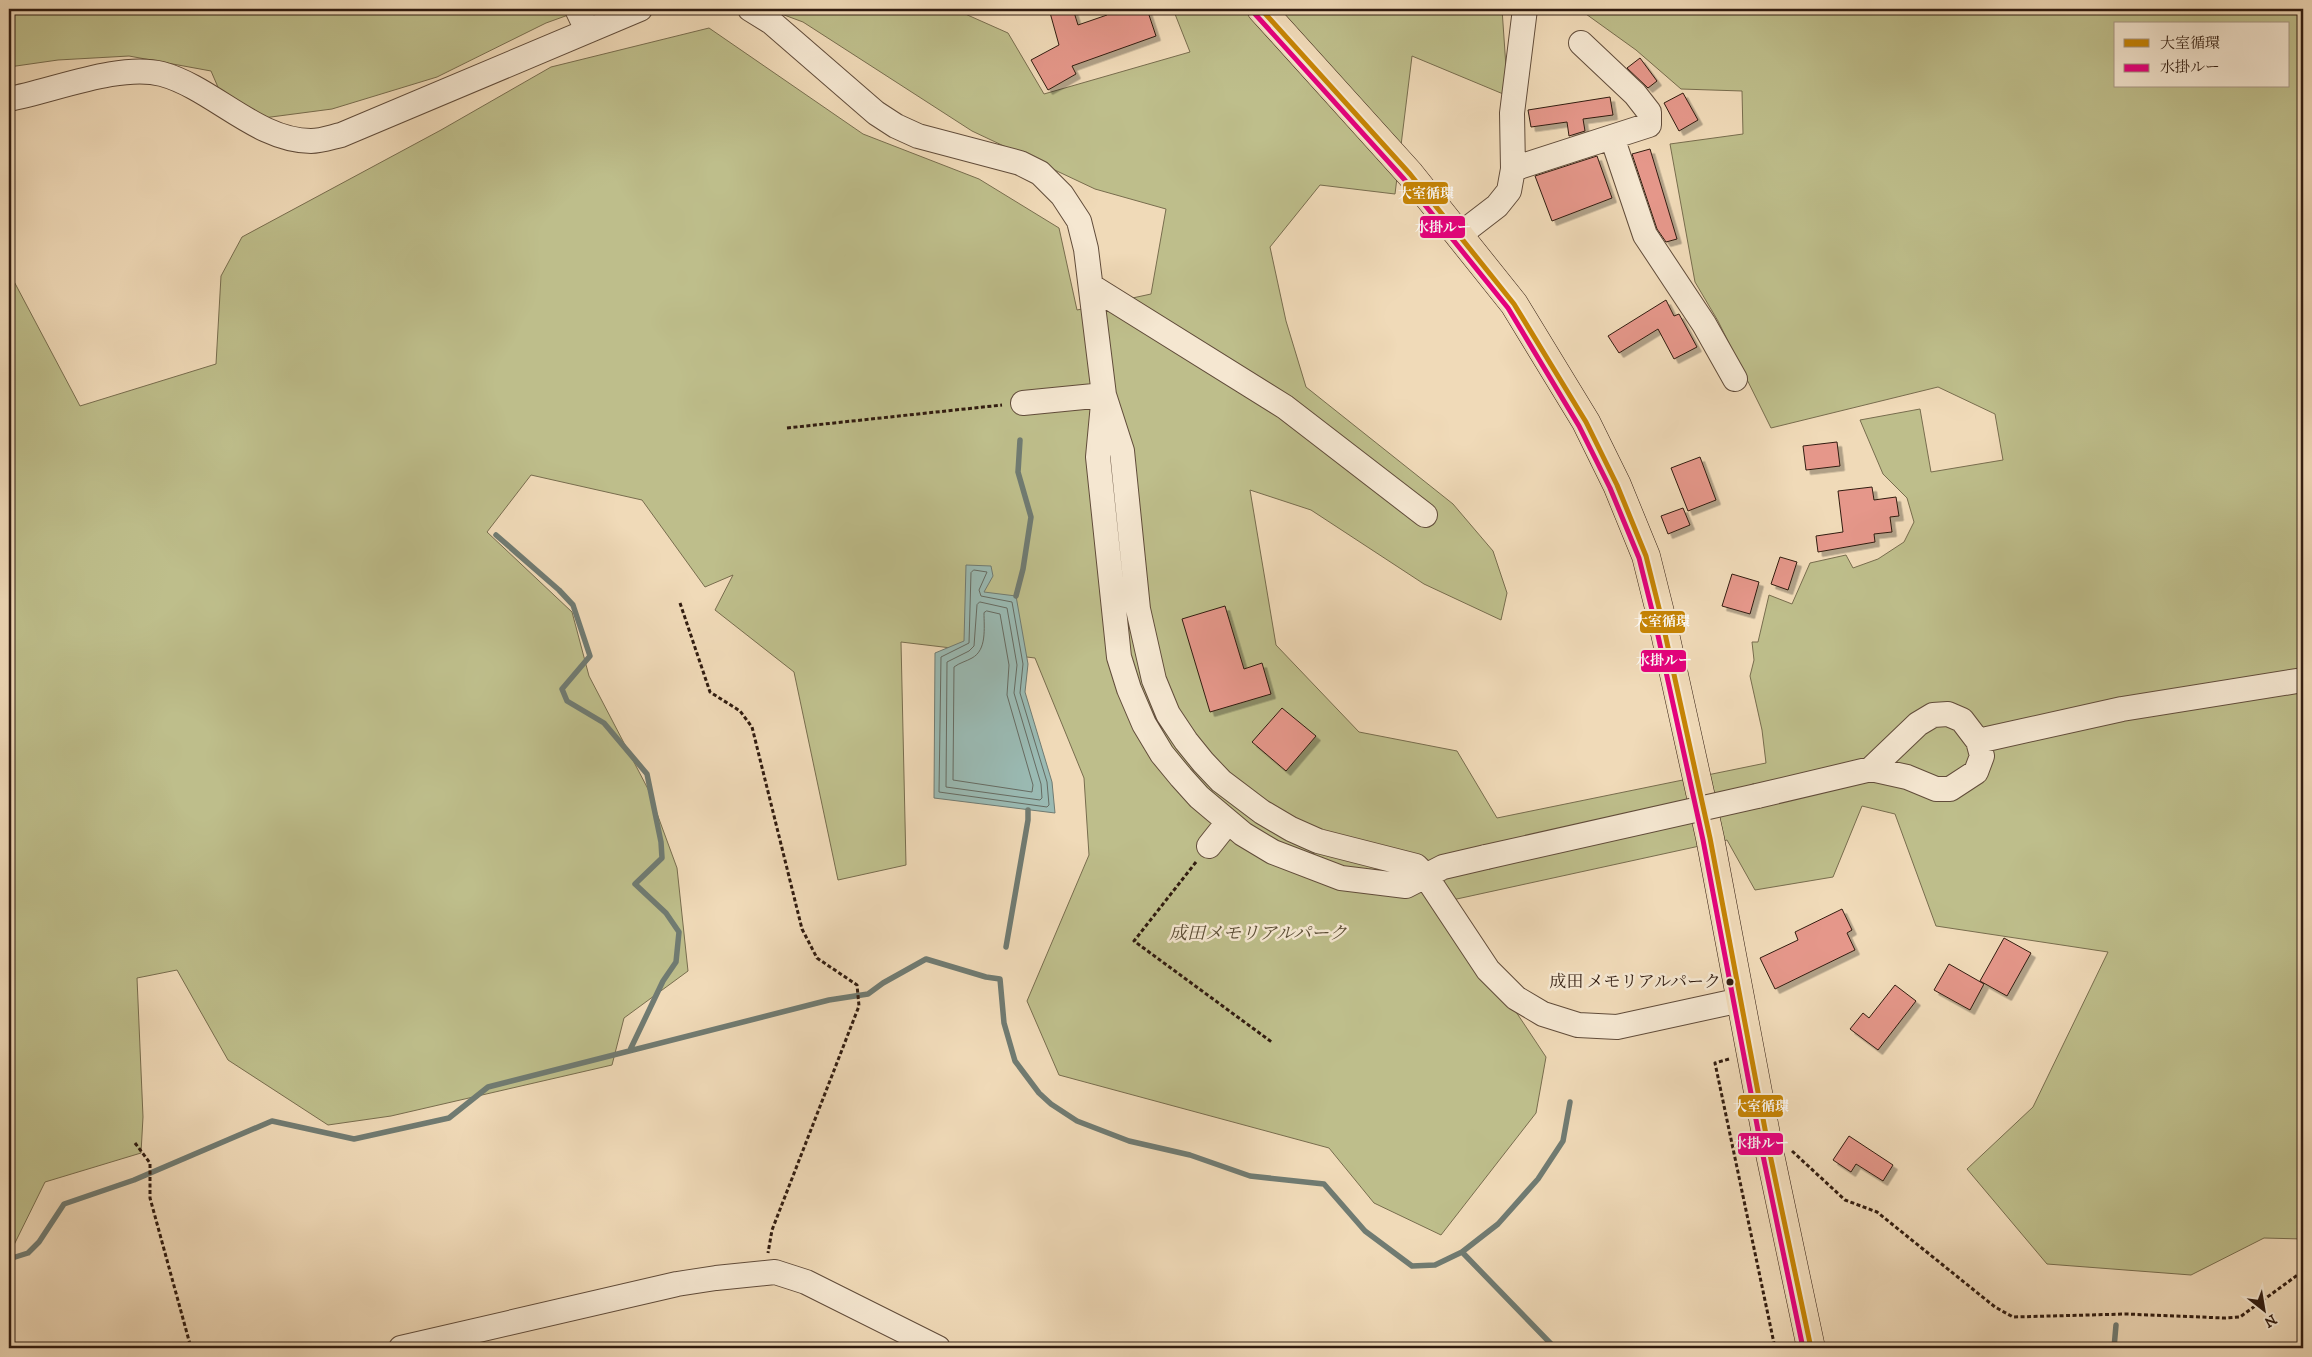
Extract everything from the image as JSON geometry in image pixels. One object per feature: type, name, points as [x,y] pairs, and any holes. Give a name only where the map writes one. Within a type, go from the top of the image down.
[{"type":"main road","points":[[1261,9],[1410,174],[1514,304],[1586,422],[1617,485],[1646,556],[1662,620],[1710,838],[1768,1145],[1811,1348]]},
{"type":"street","points":[[577,9],[587,30]]},
{"type":"street","points":[[9,99],[125,72],[160,74],[187,83],[255,124],[285,136],[311,141],[341,135],[640,9]]},
{"type":"street","points":[[750,9],[770,22],[876,113],[896,126],[918,136],[1020,163],[1040,173],[1062,194],[1079,221],[1086,249],[1104,395],[1122,451],[1138,609],[1145,650],[1154,680],[1168,714],[1186,741],[1221,781],[1262,812],[1291,829],[1318,841],[1416,866],[1425,875],[1488,970],[1516,998],[1543,1014],[1578,1025],[1617,1027],[1741,1000]]},
{"type":"street","points":[[1458,236],[1497,206],[1509,191],[1513,169],[1512,113],[1525,9]]},
{"type":"street","points":[[1513,169],[1649,125],[1649,112],[1635,94],[1581,43]]},
{"type":"street","points":[[1612,137],[1644,235],[1704,324],[1734,379]]},
{"type":"street","points":[[1091,286],[1284,407],[1425,515]]},
{"type":"street","points":[[1023,403],[1104,395]]},
{"type":"street","points":[[1104,395],[1098,457],[1119,657],[1128,689],[1144,724],[1162,754],[1199,797],[1242,834],[1273,852],[1341,878],[1406,886],[1443,867],[1871,769],[1907,777],[1936,790],[1950,789],[1976,772],[1982,756],[1978,741],[1962,720],[1948,714],[1933,715],[1918,724],[1871,769]]},
{"type":"street","points":[[1978,741],[2122,709],[2303,680]]},
{"type":"street","points":[[2244,688],[2303,692]]},
{"type":"street","points":[[1209,846],[1228,822]]},
{"type":"street","points":[[401,1348],[677,1284],[776,1272],[806,1282],[938,1348]]},
{"type":"path","points":[[787,428],[1023,403]]},
{"type":"path","points":[[680,602],[710,692],[740,711],[752,727],[802,929],[817,958],[858,985],[859,1006],[772,1230],[765,1273]]},
{"type":"path","points":[[1209,846],[1134,942],[1273,1044]]},
{"type":"path","points":[[1751,1052],[1715,1063],[1775,1348]]},
{"type":"path","points":[[135,1143],[150,1163],[150,1198],[191,1348]]},
{"type":"path","points":[[1768,1145],[1795,1151],[1845,1200],[1877,1212],[1994,1307],[2012,1317],[2126,1314],[2224,1318],[2240,1316],[2303,1271]]},
{"type":"green space","points":[[9,9],[585,9],[546,23],[437,77],[332,109],[233,122],[211,71],[129,56],[58,60],[9,67]]},
{"type":"green space","name":"成田メモリアルパーク","points":[[768,9],[954,9],[1008,33],[1044,94],[1190,52],[1173,9],[1502,9],[1508,96],[1412,56],[1395,194],[1320,185],[1270,247],[1286,321],[1306,387],[1453,504],[1493,551],[1507,593],[1501,620],[1424,584],[1311,510],[1250,490],[1276,645],[1359,732],[1457,751],[1497,818],[1766,763],[1762,730],[1750,676],[1754,660],[1752,642],[1758,642],[1769,595],[1792,604],[1810,563],[1846,555],[1853,568],[1878,559],[1904,542],[1914,522],[1907,498],[1883,474],[1860,420],[1920,409],[1931,472],[2003,460],[1995,414],[1938,387],[1771,428],[1718,321],[1695,282],[1670,144],[1743,134],[1742,91],[1681,89],[1636,50],[1579,9],[2303,9],[2303,1239],[2264,1238],[2191,1275],[2047,1264],[1967,1169],[2033,1107],[2108,952],[1936,926],[1895,814],[1862,806],[1833,877],[1755,890],[1727,840],[1443,902],[1546,1057],[1536,1113],[1441,1235],[1374,1203],[1329,1148],[1059,1075],[1027,1001],[1089,855],[1084,778],[1035,658],[901,642],[906,865],[838,880],[794,672],[715,610],[733,575],[705,587],[642,500],[531,475],[487,532],[572,612],[589,676],[648,789],[677,868],[688,971],[624,1018],[612,1065],[391,1116],[328,1125],[228,1060],[177,970],[137,978],[143,1117],[141,1153],[45,1182],[9,1255],[9,272],[80,406],[216,364],[221,276],[242,237],[441,130],[551,67],[709,28],[863,134],[979,179],[1059,228],[1077,310],[1151,294],[1166,209],[1095,189],[972,131],[803,22]]},
{"type":"water","points":[[966,565],[991,566],[993,576],[984,592],[1016,596],[1028,664],[1025,692],[1052,782],[1055,813],[934,798],[935,653],[964,641]]},
{"type":"building","points":[[1049,9],[1073,9],[1078,25],[1107,15],[1105,9],[1147,9],[1156,36],[1072,66],[1076,74],[1048,90],[1031,60],[1059,45]]},
{"type":"building","points":[[1640,58],[1657,81],[1648,88],[1627,68]]},
{"type":"building","points":[[1683,93],[1698,120],[1679,131],[1664,103]]},
{"type":"building","points":[[1610,97],[1613,115],[1583,119],[1585,131],[1569,136],[1567,122],[1531,127],[1528,110]]},
{"type":"building","points":[[1650,149],[1677,239],[1666,242],[1657,229],[1632,154]]},
{"type":"building","points":[[1597,156],[1612,198],[1552,221],[1535,176]]},
{"type":"building","points":[[1666,300],[1674,316],[1679,314],[1697,347],[1674,359],[1658,329],[1619,353],[1608,336]]},
{"type":"building","points":[[1837,442],[1840,466],[1806,470],[1803,446]]},
{"type":"building","points":[[1700,457],[1716,500],[1688,511],[1671,468]]},
{"type":"building","points":[[1872,487],[1874,500],[1896,497],[1899,516],[1890,517],[1892,532],[1874,534],[1875,542],[1818,552],[1816,536],[1843,532],[1838,491]]},
{"type":"building","points":[[1683,508],[1690,525],[1668,534],[1661,516]]},
{"type":"building","points":[[1780,557],[1797,562],[1788,590],[1771,584]]},
{"type":"building","points":[[1732,574],[1759,582],[1750,614],[1722,606]]},
{"type":"building","points":[[1225,606],[1244,669],[1262,663],[1271,694],[1210,712],[1182,619]]},
{"type":"building","points":[[1282,708],[1316,736],[1286,771],[1252,742]]},
{"type":"building","points":[[1842,909],[1852,930],[1847,933],[1855,950],[1775,989],[1760,958],[1798,940],[1795,932]]},
{"type":"building","points":[[2004,938],[2031,953],[2007,996],[1980,981]]},
{"type":"building","points":[[1949,964],[1984,984],[1970,1010],[1934,990]]},
{"type":"building","points":[[1895,985],[1916,1001],[1878,1050],[1850,1029],[1863,1013],[1869,1018]]},
{"type":"building","points":[[1849,1136],[1893,1165],[1883,1181],[1856,1164],[1851,1172],[1833,1160]]},
{"type":"waterway","points":[[1016,596],[1023,569],[1031,517],[1018,472],[1020,440]]},
{"type":"waterway","points":[[496,535],[559,590],[573,605],[590,656],[562,689],[567,701],[604,723],[647,774],[661,842],[662,858],[635,884],[666,913],[679,932],[676,962],[663,981],[630,1050]]},
{"type":"waterway","points":[[1006,947],[1028,820],[1028,810]]},
{"type":"waterway","points":[[9,1259],[28,1253],[39,1242],[64,1204],[134,1180],[272,1121],[354,1139],[449,1118],[488,1087],[829,1000],[868,994],[883,983],[926,959],[986,977],[1000,979],[1004,1023],[1015,1061],[1039,1093],[1051,1104],[1077,1121],[1129,1141],[1190,1155],[1250,1176],[1324,1184],[1365,1231],[1412,1266],[1435,1265],[1462,1252],[1555,1348]]},
{"type":"waterway","points":[[1462,1252],[1498,1224],[1538,1179],[1563,1141],[1570,1102]]},
{"type":"waterway","points":[[2114,1348],[2116,1325]]},
{"type":"transit line","name":"大室循環","points":[[1261,9],[1410,174],[1514,304],[1586,422],[1617,485],[1646,556],[1662,620],[1710,838],[1768,1145],[1811,1348]]},
{"type":"transit line","name":"水掛ルー","points":[[1255,14],[1404,179],[1508,308],[1579,426],[1610,488],[1639,558],[1703,840],[1761,1146],[1803,1348]]},
{"type":"place","name":"成田 メモリアルパーク","points":[[1730,982]]}]
